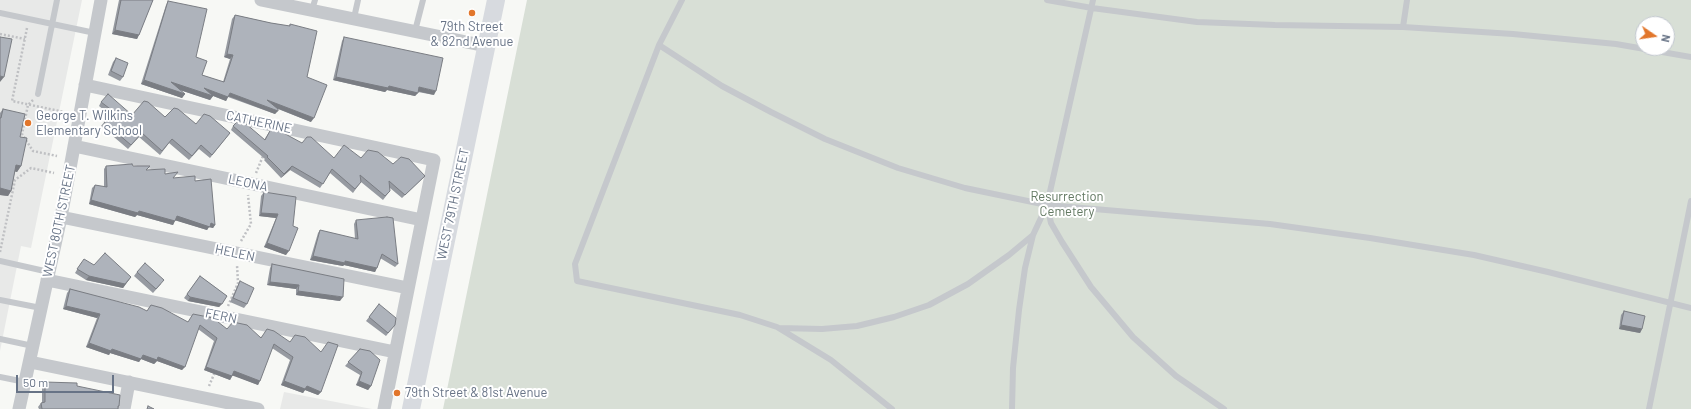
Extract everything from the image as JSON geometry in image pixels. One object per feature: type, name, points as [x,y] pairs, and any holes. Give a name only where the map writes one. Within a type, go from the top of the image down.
[{"type":"main road","name":"WEST 79TH STREET","points":[[411,409],[496,0]]},
{"type":"street","name":"WEST 80TH STREET","points":[[19,409],[62,217],[101,0]]},
{"type":"street","points":[[261,0],[314,5],[354,18],[486,46]]},
{"type":"street","name":"CATHERINE","points":[[85,85],[434,160],[422,220]]},
{"type":"street","name":"LEONA","points":[[74,146],[422,220]]},
{"type":"street","name":"HELEN","points":[[62,217],[408,288]]},
{"type":"street","points":[[384,409],[422,220]]},
{"type":"street","name":"FERN","points":[[48,276],[395,352]]},
{"type":"street","points":[[30,362],[129,382],[227,406],[258,409]]},
{"type":"street","points":[[124,409],[129,382]]},
{"type":"lane","points":[[38,94],[58,0]]},
{"type":"lane","points":[[354,18],[358,0]]},
{"type":"lane","points":[[415,31],[423,0]]},
{"type":"lane","points":[[682,0],[659,45],[575,264],[577,281],[740,315],[777,328],[831,360],[892,409]]},
{"type":"lane","points":[[1047,0],[1092,8],[1197,22],[1403,27],[1513,34],[1616,44],[1691,57]]},
{"type":"lane","points":[[1012,409],[1013,368],[1018,310],[1025,268],[1033,235],[1047,204],[1093,0]]},
{"type":"lane","points":[[1403,27],[1407,0]]},
{"type":"lane","points":[[0,13],[95,33]]},
{"type":"lane","points":[[659,45],[722,86],[825,139],[906,170],[965,188],[1047,204],[1270,224],[1370,238],[1503,262],[1691,308]]},
{"type":"lane","points":[[1649,409],[1691,200]]},
{"type":"lane","points":[[1047,204],[1051,223],[1091,287],[1133,337],[1176,376],[1224,409]]},
{"type":"lane","points":[[777,328],[822,329],[857,326],[894,317],[930,305],[968,284],[1009,255],[1033,235]]},
{"type":"lane","points":[[0,262],[48,276]]},
{"type":"lane","points":[[0,300],[41,308]]},
{"type":"lane","points":[[0,339],[33,346]]},
{"type":"lane","points":[[0,377],[25,382]]},
{"type":"path","points":[[29,20],[12,102],[64,112]]},
{"type":"path","points":[[0,34],[25,39]]},
{"type":"path","points":[[28,105],[22,134],[32,151],[57,156]]},
{"type":"path","points":[[0,252],[15,180],[31,168],[54,173]]},
{"type":"shaded area","name":"George T. Wilkins Elementary School","points":[[0,0],[82,0],[31,248],[21,246],[0,351]]},
{"type":"shaded area","points":[[284,392],[372,409],[280,409]]},
{"type":"green space","name":"Resurrection Cemetery","points":[[527,0],[1691,0],[1691,409],[443,409]]},
{"type":"building","points":[[121,0],[153,0],[139,35],[115,30]]},
{"type":"building","points":[[168,1],[207,9],[196,57],[207,61],[202,75],[224,82],[233,55],[227,54],[235,15],[271,23],[290,26],[290,24],[317,31],[307,77],[327,85],[314,118],[267,100],[278,109],[278,111],[230,93],[228,97],[204,88],[213,96],[171,82],[185,94],[144,80]]},
{"type":"building","points":[[0,37],[12,39],[4,77],[0,76]]},
{"type":"building","points":[[344,37],[443,58],[436,91],[419,87],[418,93],[389,86],[388,88],[336,77]]},
{"type":"building","points":[[116,58],[128,63],[123,77],[111,71]]},
{"type":"building","points":[[108,94],[132,115],[144,101],[148,102],[165,117],[174,108],[178,109],[196,124],[204,114],[210,116],[230,133],[212,155],[201,145],[192,156],[172,139],[162,151],[142,133],[131,145],[104,122],[113,111],[101,102]]},
{"type":"building","points":[[3,109],[25,114],[20,137],[27,138],[21,166],[16,165],[11,191],[0,188],[0,118]]},
{"type":"building","points":[[237,122],[245,123],[265,140],[271,129],[278,130],[302,143],[307,137],[311,137],[334,158],[344,145],[361,158],[368,150],[378,152],[393,164],[401,157],[409,159],[425,176],[405,195],[389,181],[390,191],[385,196],[360,175],[361,182],[355,189],[332,169],[323,184],[292,166],[284,174],[267,157],[268,156],[233,126]]},
{"type":"building","points":[[132,164],[133,166],[150,166],[146,170],[165,169],[165,174],[178,172],[173,178],[195,176],[195,181],[211,179],[215,225],[211,223],[210,227],[177,216],[175,221],[139,211],[138,213],[91,200],[95,185],[107,187],[106,166]]},
{"type":"building","points":[[264,192],[296,197],[293,226],[298,228],[289,251],[267,243],[278,214],[261,213]]},
{"type":"building","points":[[387,217],[393,218],[398,264],[382,254],[377,268],[313,256],[320,230],[358,239],[356,220]]},
{"type":"building","points":[[105,253],[131,277],[125,284],[89,276],[77,269],[84,259],[94,265]]},
{"type":"building","points":[[145,263],[164,280],[156,289],[137,272]]},
{"type":"building","points":[[272,264],[344,279],[343,297],[298,291],[299,285],[270,282]]},
{"type":"building","points":[[200,276],[227,296],[222,304],[190,297],[187,294]]},
{"type":"building","points":[[240,281],[254,288],[247,304],[233,298]]},
{"type":"building","points":[[70,289],[139,307],[147,311],[151,305],[162,308],[188,322],[193,314],[213,318],[227,329],[233,322],[247,325],[261,338],[267,329],[274,331],[290,342],[295,335],[305,337],[321,352],[328,342],[338,345],[321,392],[307,386],[305,389],[284,381],[293,357],[274,344],[260,381],[234,371],[232,376],[206,367],[217,338],[200,325],[185,367],[158,357],[157,360],[143,355],[141,359],[89,343],[100,314],[66,306]]},
{"type":"building","points":[[379,304],[396,318],[395,325],[388,333],[369,317]]},
{"type":"building","points":[[1624,311],[1645,316],[1642,329],[1621,325]]},
{"type":"building","points":[[360,349],[370,351],[380,360],[371,386],[359,381],[362,372],[348,362]]},
{"type":"building","points":[[45,382],[77,383],[77,386],[120,395],[118,409],[42,409],[41,403],[45,402]]},
{"type":"building","points":[[148,406],[154,409],[147,409]]},
{"type":"place","name":"79th Street & 82nd Avenue","points":[[472,13]]},
{"type":"place","name":"George T. Wilkins Elementary School","points":[[28,123]]},
{"type":"place","name":"79th Street & 81st Avenue","points":[[397,393]]}]
